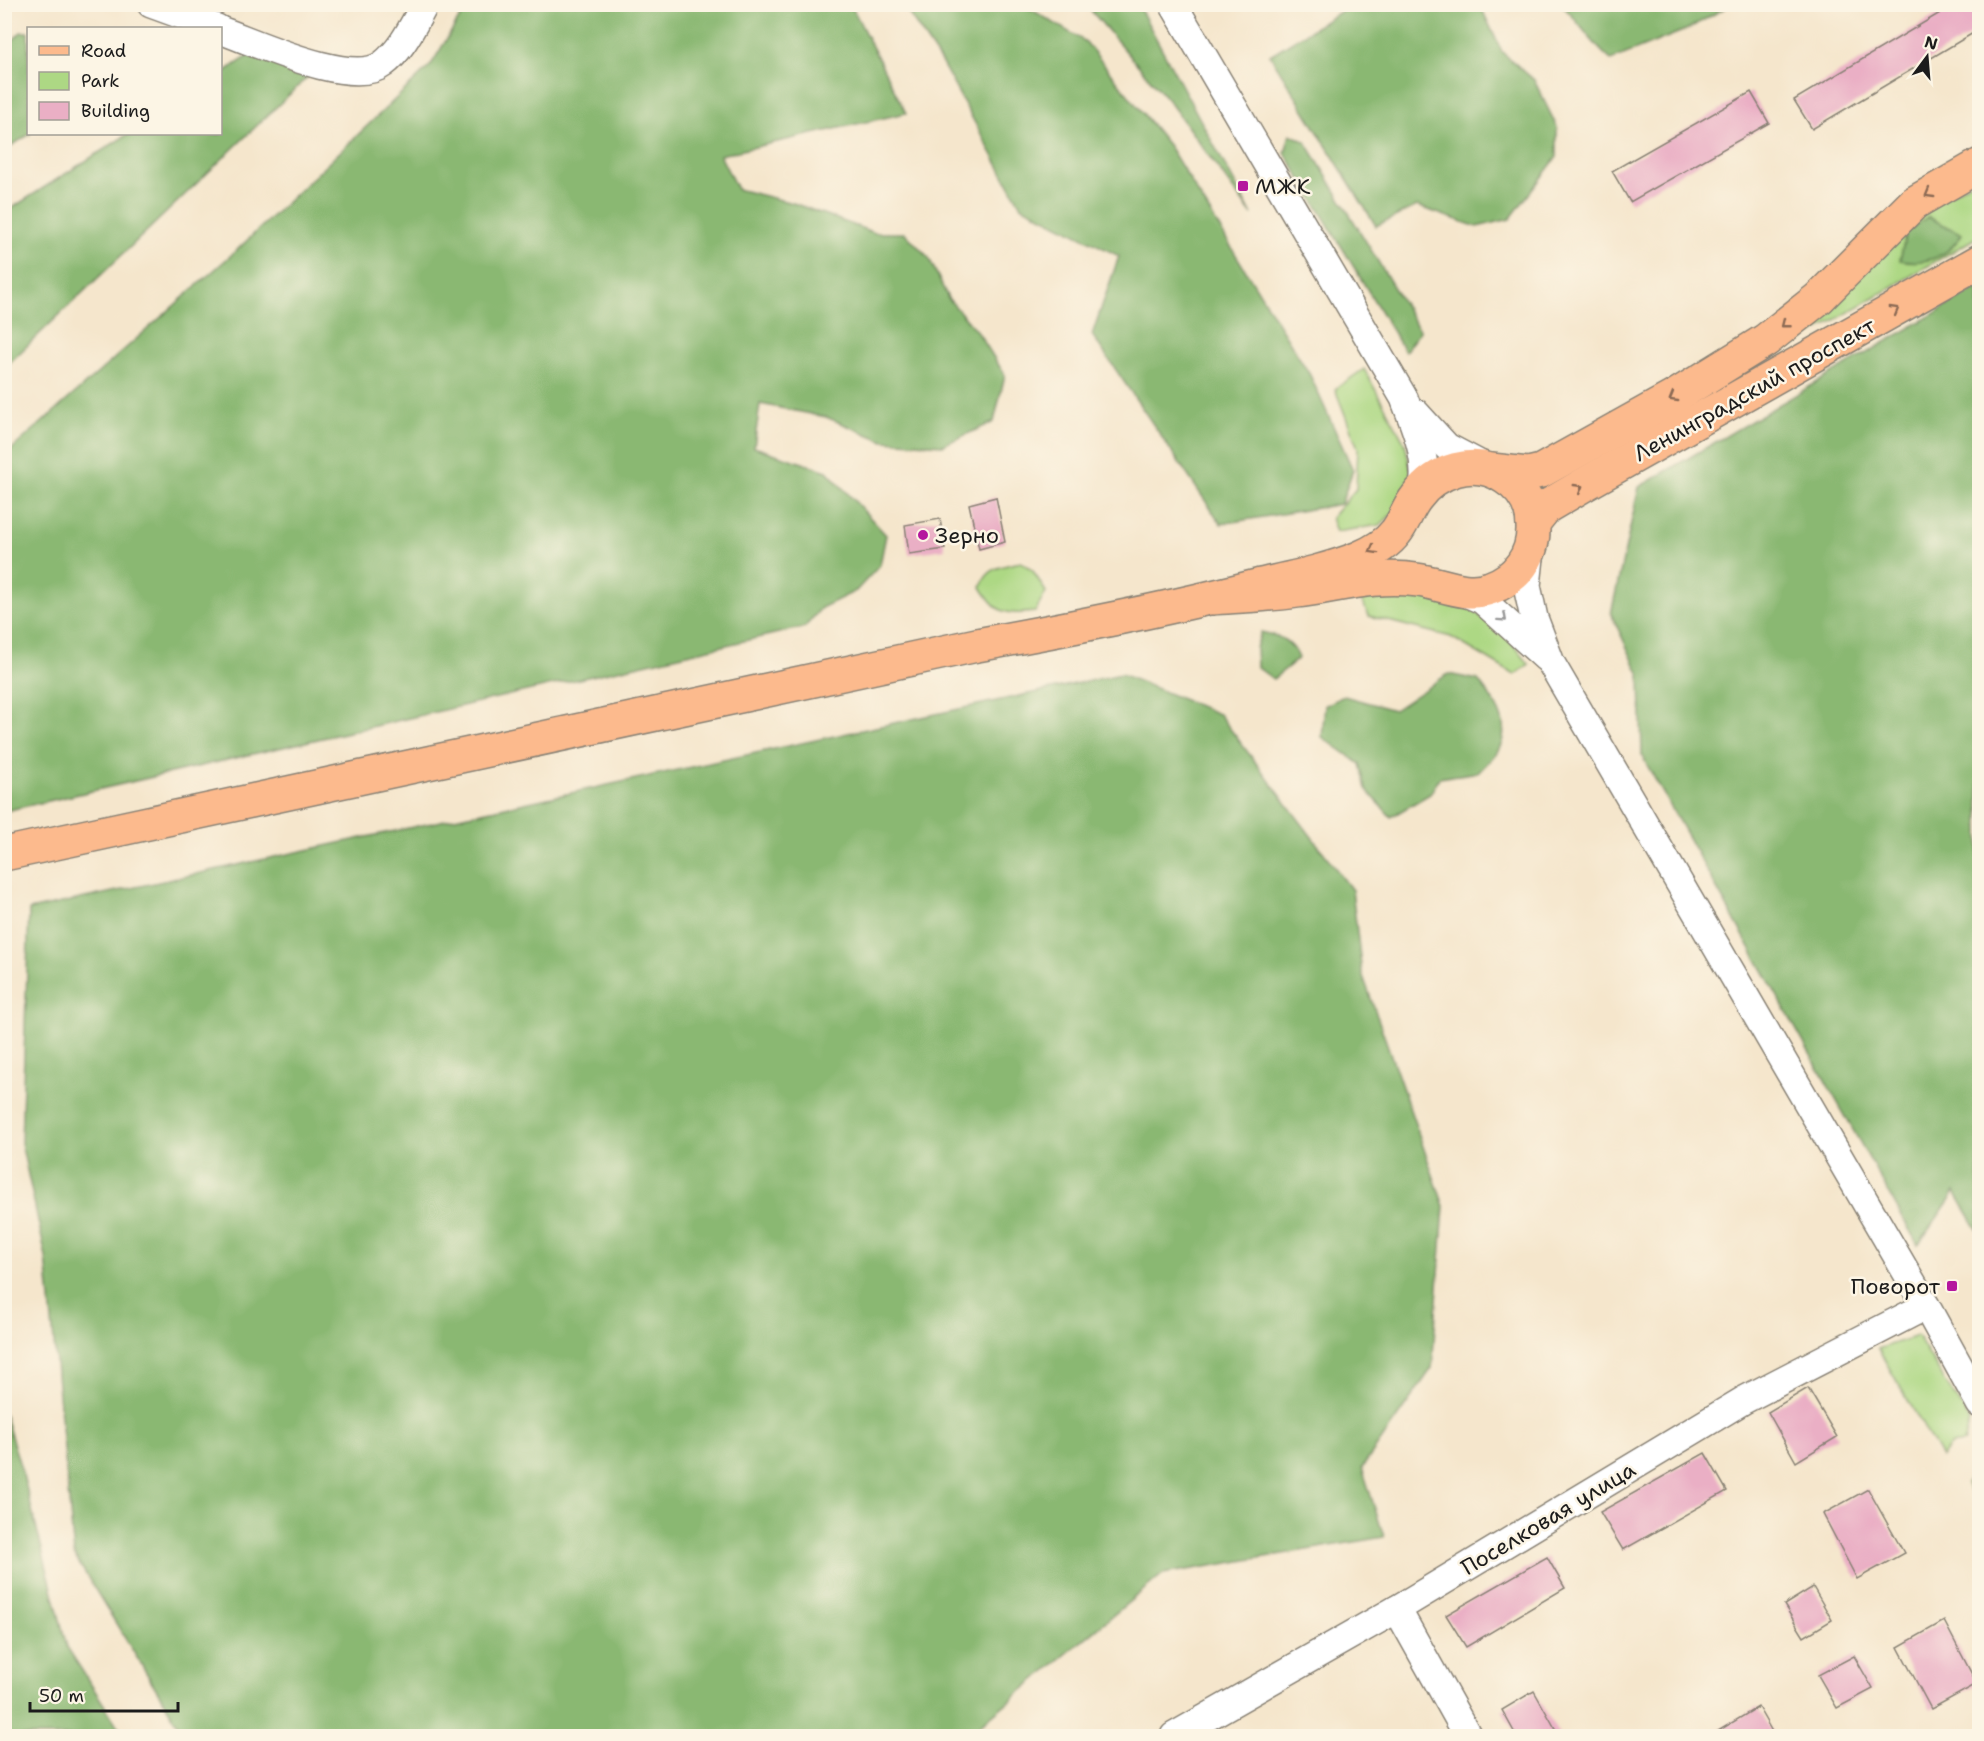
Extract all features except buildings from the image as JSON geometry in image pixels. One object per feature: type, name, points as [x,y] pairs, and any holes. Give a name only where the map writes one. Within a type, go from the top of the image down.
[{"type":"main road","name":"Ленинградский проспект","points":[[1490,470],[1528,474],[1541,471],[1723,368],[1766,340],[1818,298],[1914,203],[1980,165]]},
{"type":"main road","name":"Ленинградский проспект","points":[[1533,533],[1546,507],[1980,261]]},
{"type":"main road","points":[[4,854],[977,645],[1135,616],[1343,564],[1375,550],[1395,533],[1423,490],[1437,477],[1453,470],[1472,467],[1490,470],[1516,486],[1528,503],[1533,533],[1523,564],[1497,586],[1476,591],[1419,580],[1384,577],[1299,591],[1212,598]]},
{"type":"main road","points":[[1423,490],[1411,517],[1411,543],[1417,560],[1428,574],[1454,588]]},
{"type":"street","points":[[151,4],[214,27]]},
{"type":"street","points":[[222,30],[335,71],[358,71],[381,66],[400,46],[425,4]]},
{"type":"street","points":[[1173,4],[1404,398],[1447,447],[1490,470]]},
{"type":"street","points":[[1404,398],[1423,452],[1426,470],[1423,490]]},
{"type":"street","points":[[1533,533],[1527,586],[1534,618],[1551,663],[1926,1306],[1980,1404]]},
{"type":"street","points":[[1454,588],[1482,600],[1551,663]]},
{"type":"street","name":"Поселковая улица","points":[[1174,1737],[1397,1609],[1744,1400],[1926,1306]]},
{"type":"street","points":[[1397,1609],[1468,1737]]},
{"type":"green space","points":[[468,4],[851,5],[906,113],[720,155],[737,189],[793,203],[875,233],[905,233],[929,258],[948,298],[979,334],[1005,375],[994,422],[943,445],[884,441],[826,417],[760,404],[754,447],[827,471],[886,535],[880,565],[856,591],[821,608],[805,627],[5,811],[5,455],[238,249],[431,65]]},
{"type":"green space","points":[[1353,4],[1480,5],[1502,52],[1534,80],[1557,127],[1557,157],[1510,219],[1477,227],[1417,206],[1376,226],[1270,55]]},
{"type":"green space","points":[[903,5],[1024,5],[1086,42],[1169,146],[1310,375],[1353,470],[1341,504],[1221,524],[1092,335],[1119,256],[1021,206],[941,62]]},
{"type":"green space","points":[[1086,5],[1138,5],[1252,215],[1168,100]]},
{"type":"green space","points":[[1562,5],[1730,5],[1688,29],[1611,60],[1597,47]]},
{"type":"green space","points":[[21,32],[27,32],[28,135],[5,150],[5,48]]},
{"type":"green space","points":[[259,49],[315,70],[5,367],[4,213],[126,135],[222,135],[222,73]]},
{"type":"green space","points":[[1290,134],[1306,142],[1420,331],[1405,352],[1285,153]]},
{"type":"green space","points":[[1979,177],[1979,236],[1755,367],[1913,216]]},
{"type":"green space","points":[[1928,217],[1962,234],[1950,248],[1936,258],[1919,261],[1900,260],[1906,232]]},
{"type":"green space","points":[[1979,287],[1979,1232],[1955,1192],[1918,1245],[1642,756],[1640,675],[1611,614],[1639,487]]},
{"type":"green space","points":[[1364,369],[1405,443],[1412,476],[1403,504],[1380,525],[1336,532],[1331,518],[1356,489],[1358,448],[1335,389]]},
{"type":"green space","points":[[1021,562],[1033,571],[1046,592],[1035,612],[1009,613],[997,608],[981,587],[987,575],[996,568]]},
{"type":"green space","points":[[1389,589],[1463,604],[1503,631],[1529,664],[1515,675],[1451,637],[1369,616],[1359,596]]},
{"type":"green space","points":[[1261,632],[1284,640],[1299,658],[1273,679],[1257,667],[1256,648]]},
{"type":"green space","points":[[1121,674],[1219,714],[1352,890],[1362,973],[1444,1206],[1432,1368],[1362,1468],[1384,1537],[1163,1574],[967,1736],[185,1736],[74,1555],[46,1257],[21,1143],[29,910]]},
{"type":"green space","points":[[1448,674],[1478,680],[1489,695],[1499,711],[1504,729],[1500,747],[1479,772],[1439,778],[1430,794],[1391,817],[1366,789],[1360,764],[1322,737],[1325,705],[1344,696],[1394,710]]},
{"type":"green space","points":[[1917,1336],[1970,1421],[1964,1443],[1950,1445],[1941,1457],[1878,1349]]},
{"type":"green space","points":[[4,1413],[23,1475],[67,1647],[124,1736],[5,1736]]},
{"type":"green space","points":[[1979,1453],[1979,1508],[1966,1484]]},
{"type":"place","name":"МЖК","points":[[1243,186]]},
{"type":"place","name":"Зерно","points":[[923,535]]},
{"type":"place","name":"Поворот","points":[[1952,1286]]}]
